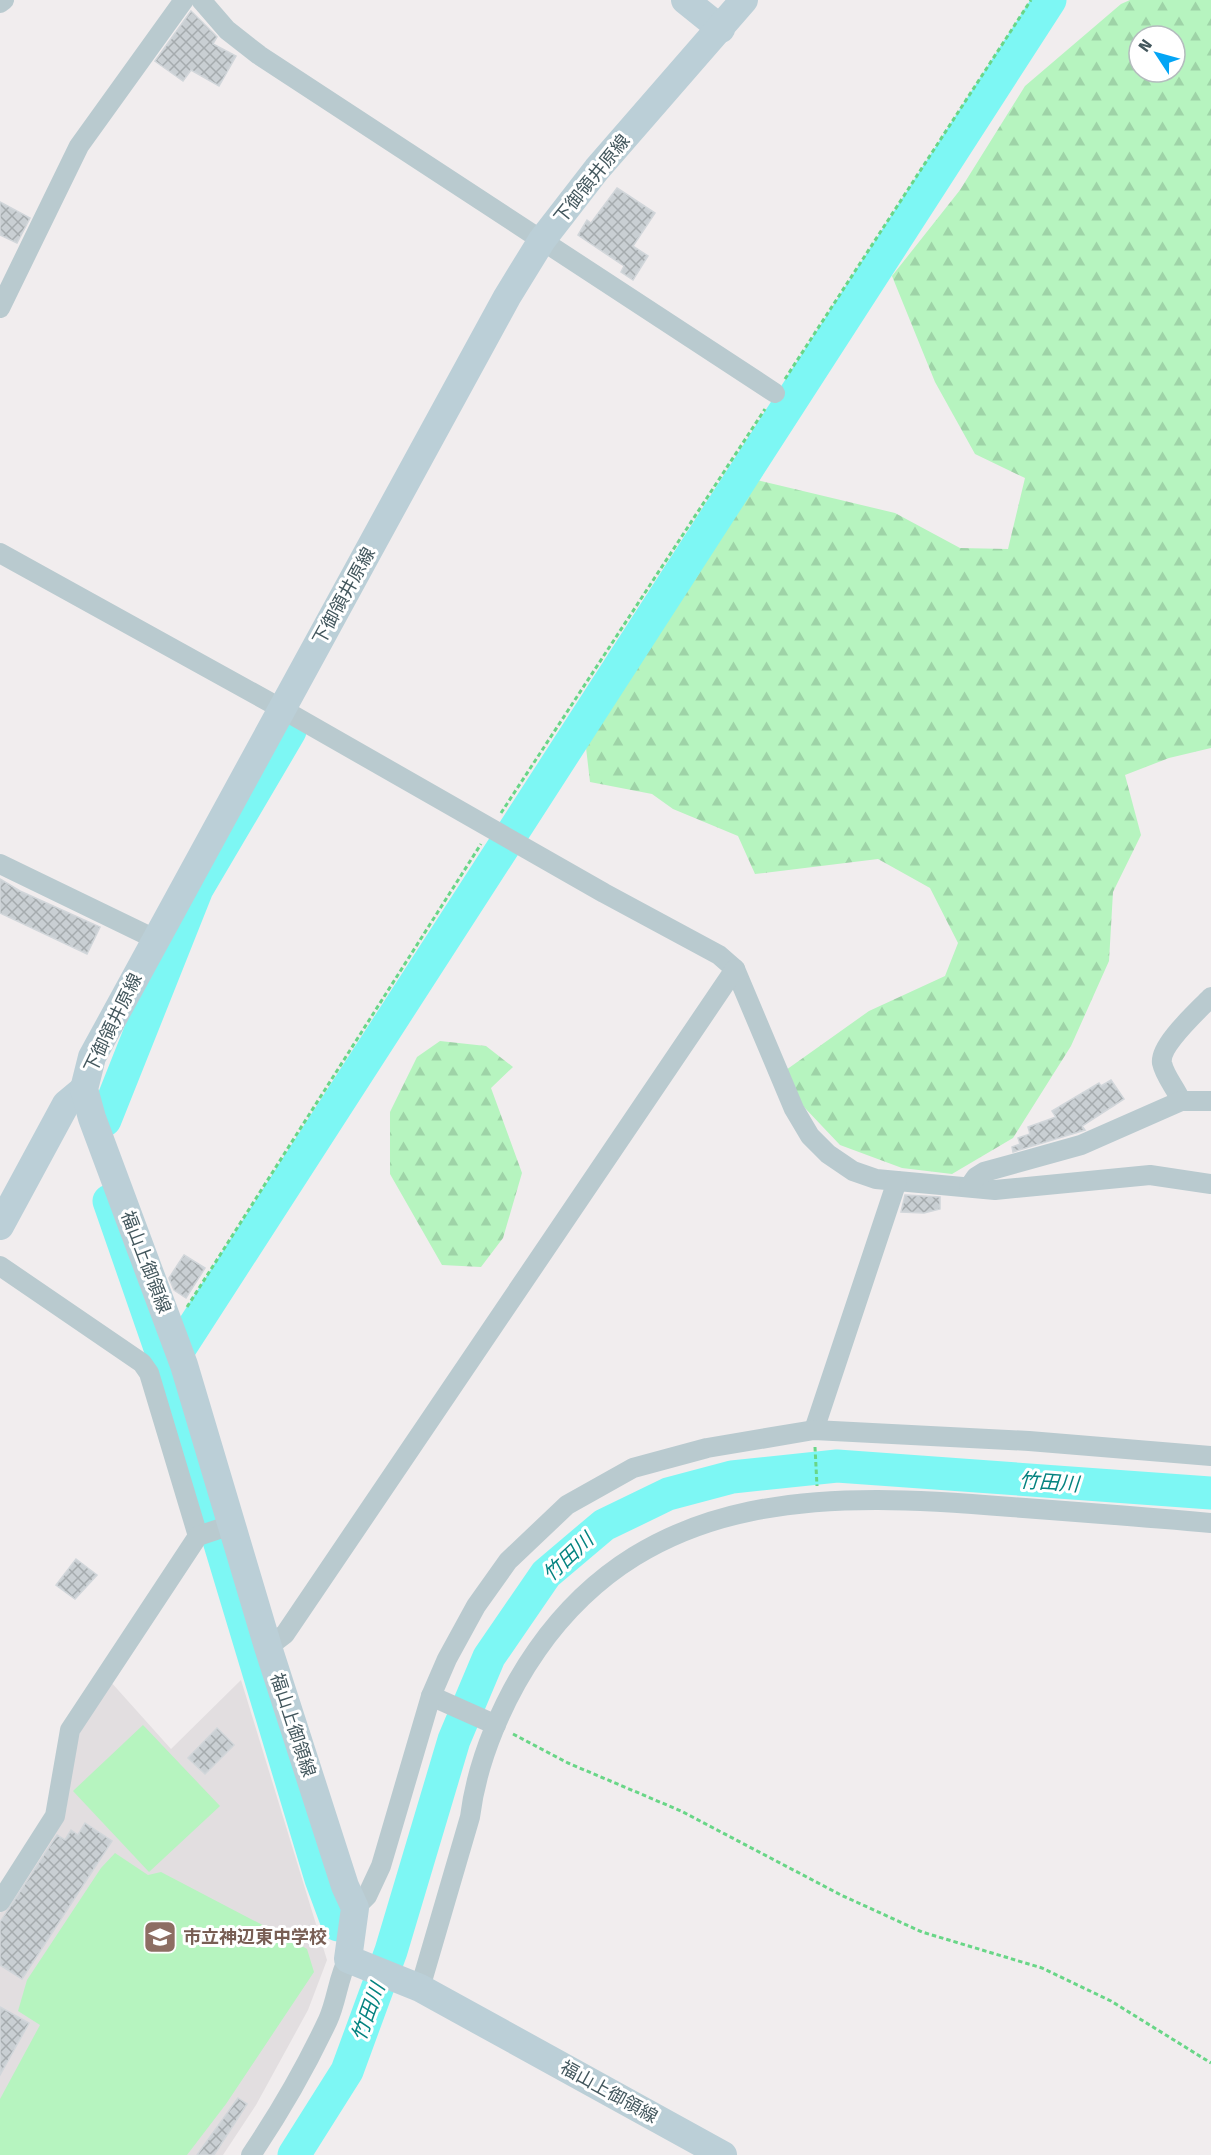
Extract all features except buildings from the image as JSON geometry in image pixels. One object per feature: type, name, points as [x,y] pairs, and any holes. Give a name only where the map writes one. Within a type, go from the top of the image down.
[{"type":"main road","points":[[685,0],[721,29]]},
{"type":"main road","name":"下御領井原線","points":[[0,1226],[66,1104],[84,1089],[92,1057],[155,939],[507,297],[542,240],[597,169],[744,0]]},
{"type":"main road","name":"福山上御領線","points":[[84,1089],[92,1118],[175,1338],[229,1526],[345,1886],[355,1908]]},
{"type":"main road","points":[[352,1961],[355,1908]]},
{"type":"main road","name":"福山上御領線","points":[[352,1961],[416,1986],[723,2155]]},
{"type":"street","points":[[0,3],[4,0]]},
{"type":"street","points":[[0,308],[84,138],[187,0],[259,55],[775,393]]},
{"type":"street","points":[[0,554],[282,709],[517,844],[719,955],[735,969],[794,1109],[810,1136],[828,1154],[853,1171],[876,1179],[995,1190],[1150,1175],[1211,1184]]},
{"type":"street","points":[[0,864],[155,939]]},
{"type":"street","points":[[268,1647],[285,1634],[735,969]]},
{"type":"street","points":[[1181,1101],[1162,1065],[1162,1055],[1169,1043],[1211,997]]},
{"type":"street","points":[[969,1187],[976,1177],[984,1172],[1082,1145],[1181,1101],[1211,1101]]},
{"type":"street","points":[[814,1434],[897,1181]]},
{"type":"street","points":[[0,1266],[142,1363],[149,1373],[200,1535]]},
{"type":"street","points":[[355,1908],[367,1896],[381,1866],[447,1659],[476,1606],[508,1561],[567,1505],[633,1468],[707,1448],[814,1434],[1029,1442],[1211,1456]]},
{"type":"street","points":[[416,1986],[493,1723],[514,1683],[550,1631],[579,1599],[633,1556],[692,1527],[724,1516],[767,1507],[908,1498],[1211,1523]]},
{"type":"street","points":[[0,1902],[55,1816],[70,1730],[200,1535],[229,1526]]},
{"type":"street","points":[[434,1697],[493,1723]]},
{"type":"street","points":[[250,2155],[276,2117],[317,2043],[330,2016],[339,1975],[352,1961]]},
{"type":"path","points":[[175,1338],[180,1319],[493,830],[1031,0]]},
{"type":"path","points":[[814,1434],[817,1496]]},
{"type":"path","points":[[493,1723],[568,1763],[681,1812],[841,1895],[922,1932],[1042,1968],[1111,2001],[1211,2063]]},
{"type":"shaded area","name":"市立神辺東中学校","points":[[241,1680],[327,1960],[308,2010],[256,2105],[223,2155],[0,2155],[0,1913],[66,1810],[77,1732],[110,1681],[171,1749]]},
{"type":"green space","points":[[1130,0],[1211,0],[1211,748],[1169,758],[1125,775],[1141,835],[1113,892],[1109,961],[1071,1046],[1013,1138],[952,1174],[902,1168],[840,1145],[803,1106],[786,1070],[869,1011],[945,976],[958,943],[930,888],[878,859],[755,874],[738,836],[673,809],[652,794],[590,782],[585,739],[753,479],[895,513],[960,548],[1008,549],[1025,478],[975,454],[935,382],[892,276],[960,190],[1025,86],[1121,4]]},
{"type":"green space","points":[[440,1041],[486,1046],[513,1067],[491,1088],[522,1173],[503,1238],[481,1267],[442,1265],[390,1174],[390,1112],[417,1057]]},
{"type":"green space","points":[[143,1725],[220,1806],[149,1872],[73,1791]]},
{"type":"green space","points":[[115,1853],[148,1875],[161,1872],[307,1949],[314,1972],[226,2104],[187,2155],[0,2155],[0,2099],[40,2025],[18,2011],[27,1980],[101,1868]]},
{"type":"waterway","points":[[167,1368],[1050,0]]},
{"type":"waterway","points":[[105,1120],[197,889],[290,731]]},
{"type":"waterway","points":[[109,1201],[167,1368],[321,1879],[338,1925]]},
{"type":"waterway","name":"竹田川","points":[[294,2155],[347,2071],[391,1951],[454,1740],[489,1657],[546,1574],[604,1525],[668,1494],[732,1477],[837,1466],[1211,1493]]},
{"type":"place","name":"市立神辺東中学校","points":[[160,1937]]}]
